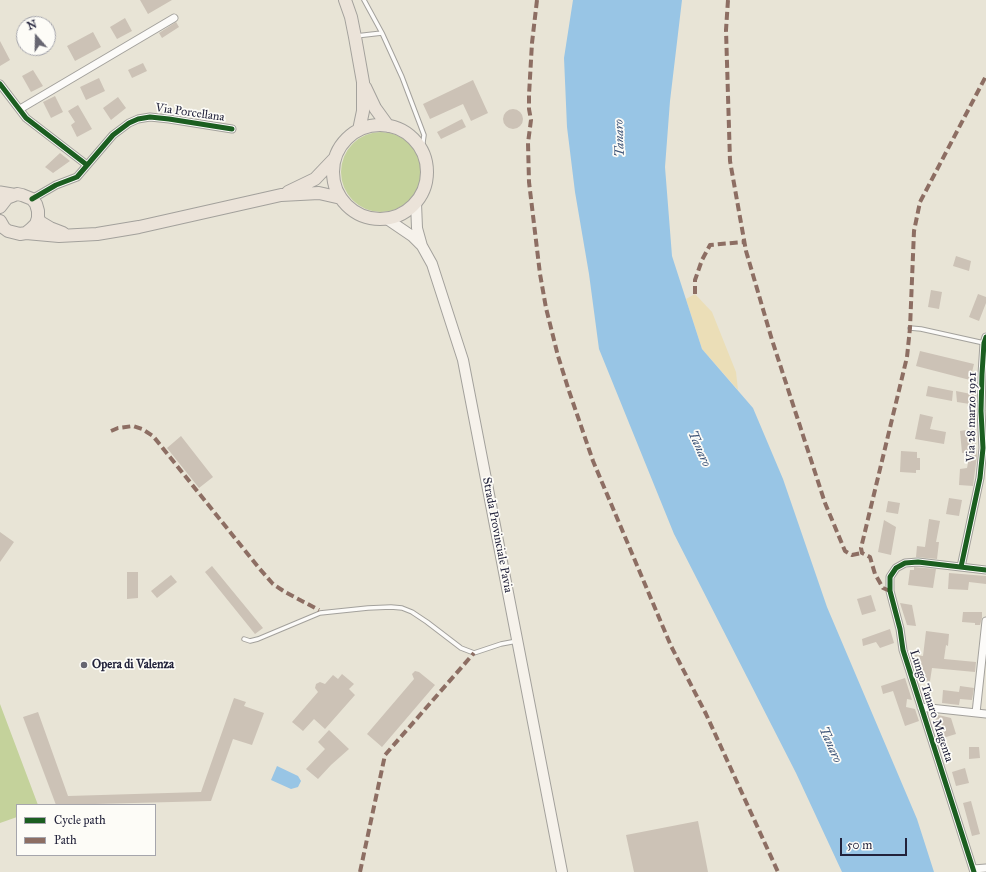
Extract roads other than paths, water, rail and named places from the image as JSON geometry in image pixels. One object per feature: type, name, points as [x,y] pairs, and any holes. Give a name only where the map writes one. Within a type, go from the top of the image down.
[{"type":"main road","points":[[345,0],[351,17],[363,82],[363,111],[359,130]]},
{"type":"main road","points":[[363,82],[374,108],[388,126]]},
{"type":"main road","points":[[373,126],[388,126],[402,130],[413,139],[422,150],[426,163],[427,177],[423,191],[416,203],[398,216],[387,219],[374,219],[361,215],[350,208],[341,198],[335,185],[333,171],[336,157],[341,146],[349,137],[359,130],[373,126]]},
{"type":"main road","points":[[281,195],[315,179],[336,157]]},
{"type":"main road","points":[[0,222],[8,231],[20,234],[26,233],[59,236],[97,234],[139,227],[281,195],[319,192],[341,198]]},
{"type":"main road","points":[[0,207],[6,194],[22,195],[32,199],[36,204],[38,218],[36,224],[26,233]]},
{"type":"main road","name":"Strada Provinciale Pavia","points":[[416,203],[417,228],[422,246],[432,264],[463,360],[562,872]]},
{"type":"main road","points":[[38,218],[40,222],[50,228],[76,235]]},
{"type":"main road","points":[[387,219],[412,236],[422,246]]},
{"type":"street","points":[[20,109],[174,18]]},
{"type":"street","points":[[0,84],[26,118],[87,165]]},
{"type":"street","name":"Via Porcellana","points":[[32,199],[56,185],[77,176],[113,135],[129,123],[138,119],[150,117],[232,129]]},
{"type":"street","name":"Via 28 marzo 1921","points":[[961,567],[980,478],[983,448],[981,411],[985,340]]},
{"type":"street","name":"Lungo Tanaro Magenta","points":[[973,870],[903,650],[900,629],[890,591],[890,576],[896,568],[905,563],[918,562],[986,570]]},
{"type":"street","points":[[976,713],[986,621]]},
{"type":"street","points":[[921,706],[986,714]]},
{"type":"street","points":[[973,870],[986,868]]},
{"type":"lane","points":[[364,0],[382,33],[402,77],[424,135],[422,150]]},
{"type":"lane","points":[[355,37],[382,33]]},
{"type":"lane","points":[[910,328],[985,340]]},
{"type":"lane","points":[[244,639],[250,641],[258,639],[316,614],[332,611],[381,607],[402,608],[427,622],[461,648],[474,653],[501,644],[518,641]]},
{"type":"lane","points":[[319,610],[332,611]]},
{"type":"water","name":"Tanaro","points":[[573,0],[682,0],[670,101],[665,167],[672,256],[702,349],[753,408],[783,479],[827,607],[917,819],[934,872],[842,872],[796,773],[674,534],[599,349],[589,274],[575,192],[567,127],[564,58]]},
{"type":"water","points":[[277,766],[298,776],[301,781],[298,787],[291,789],[271,780]]},
{"type":"place","name":"Opera di Valenza","points":[[84,665]]}]
